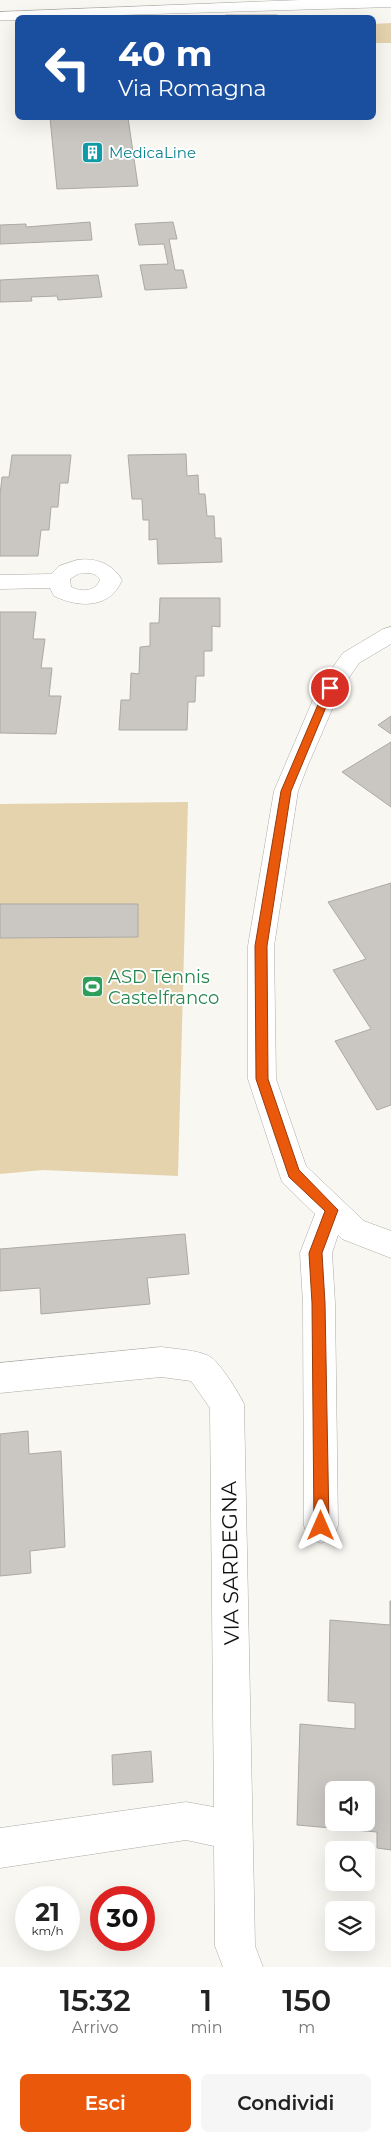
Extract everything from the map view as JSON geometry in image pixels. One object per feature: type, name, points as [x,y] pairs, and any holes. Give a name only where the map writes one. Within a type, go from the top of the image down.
[{"type":"street","points":[[14,1],[81,0]]},
{"type":"street","points":[[26,15],[308,4],[391,3]]},
{"type":"street","points":[[0,16],[15,15]]},
{"type":"street","points":[[0,582],[58,581]]},
{"type":"street","points":[[391,634],[351,658],[330,688],[296,765],[286,791],[261,946],[262,1079],[293,1173],[353,1230],[391,1245]]},
{"type":"street","points":[[321,1526],[319,1303],[316,1253],[332,1210]]},
{"type":"street","name":"VIA SARDEGNA","points":[[0,1378],[161,1362],[200,1368],[228,1404],[235,1946],[243,1967]]},
{"type":"street","points":[[0,1848],[186,1821],[234,1830]]},
{"type":"shaded area","points":[[391,23],[391,43],[376,43],[376,24]]},
{"type":"shaded area","name":"ASD Tennis Castelfranco","points":[[188,802],[178,1176],[43,1170],[0,1174],[0,804]]},
{"type":"building","name":"MedicaLine","points":[[50,120],[128,120],[138,186],[57,189]]},
{"type":"building","points":[[90,222],[92,240],[0,244],[0,225],[26,224],[26,227]]},
{"type":"building","points":[[173,222],[177,239],[169,239],[175,270],[183,270],[187,288],[145,290],[140,265],[168,264],[164,244],[139,245],[135,224]]},
{"type":"building","points":[[98,275],[102,297],[58,300],[57,296],[31,297],[32,301],[0,302],[0,280]]},
{"type":"building","points":[[186,454],[187,476],[198,475],[199,494],[205,494],[207,516],[214,516],[215,538],[221,538],[222,562],[158,564],[157,539],[149,540],[149,520],[143,520],[142,499],[132,499],[128,455]]},
{"type":"building","points":[[12,455],[71,455],[68,483],[60,483],[58,507],[51,507],[49,530],[41,530],[38,556],[0,556],[0,495],[2,477],[9,477]]},
{"type":"building","points":[[160,598],[220,598],[220,627],[212,626],[212,651],[204,651],[204,676],[196,676],[195,702],[188,702],[187,730],[119,730],[121,700],[130,700],[131,673],[139,674],[140,647],[150,646],[150,623],[159,623]]},
{"type":"building","points":[[0,612],[36,612],[33,639],[45,639],[41,668],[52,668],[49,696],[61,696],[56,734],[0,733]]},
{"type":"building","points":[[391,716],[391,734],[378,725]]},
{"type":"building","points":[[391,742],[391,807],[342,772]]},
{"type":"building","points":[[391,883],[391,1105],[377,1110],[335,1041],[371,1029],[333,970],[366,959],[328,902]]},
{"type":"building","points":[[0,904],[138,904],[138,937],[0,938]]},
{"type":"building","points":[[185,1234],[189,1274],[147,1278],[150,1304],[41,1314],[40,1288],[0,1291],[0,1249]]},
{"type":"building","points":[[28,1431],[29,1454],[61,1451],[65,1547],[30,1551],[31,1573],[0,1576],[0,1434]]},
{"type":"building","points":[[391,1601],[391,1850],[377,1848],[377,1832],[366,1831],[375,1831],[375,1781],[325,1781],[325,1827],[297,1825],[300,1724],[355,1729],[355,1703],[328,1701],[330,1620],[390,1625]]},
{"type":"building","points":[[151,1751],[153,1782],[113,1785],[112,1755]]},
{"type":"place","name":"MedicaLine","points":[[93,152]]},
{"type":"place","name":"ASD Tennis Castelfranco","points":[[92,987]]},
{"type":"route","points":[[321,1526],[319,1303],[316,1253],[332,1210],[293,1173],[262,1079],[261,946],[286,791],[330,688]]}]
